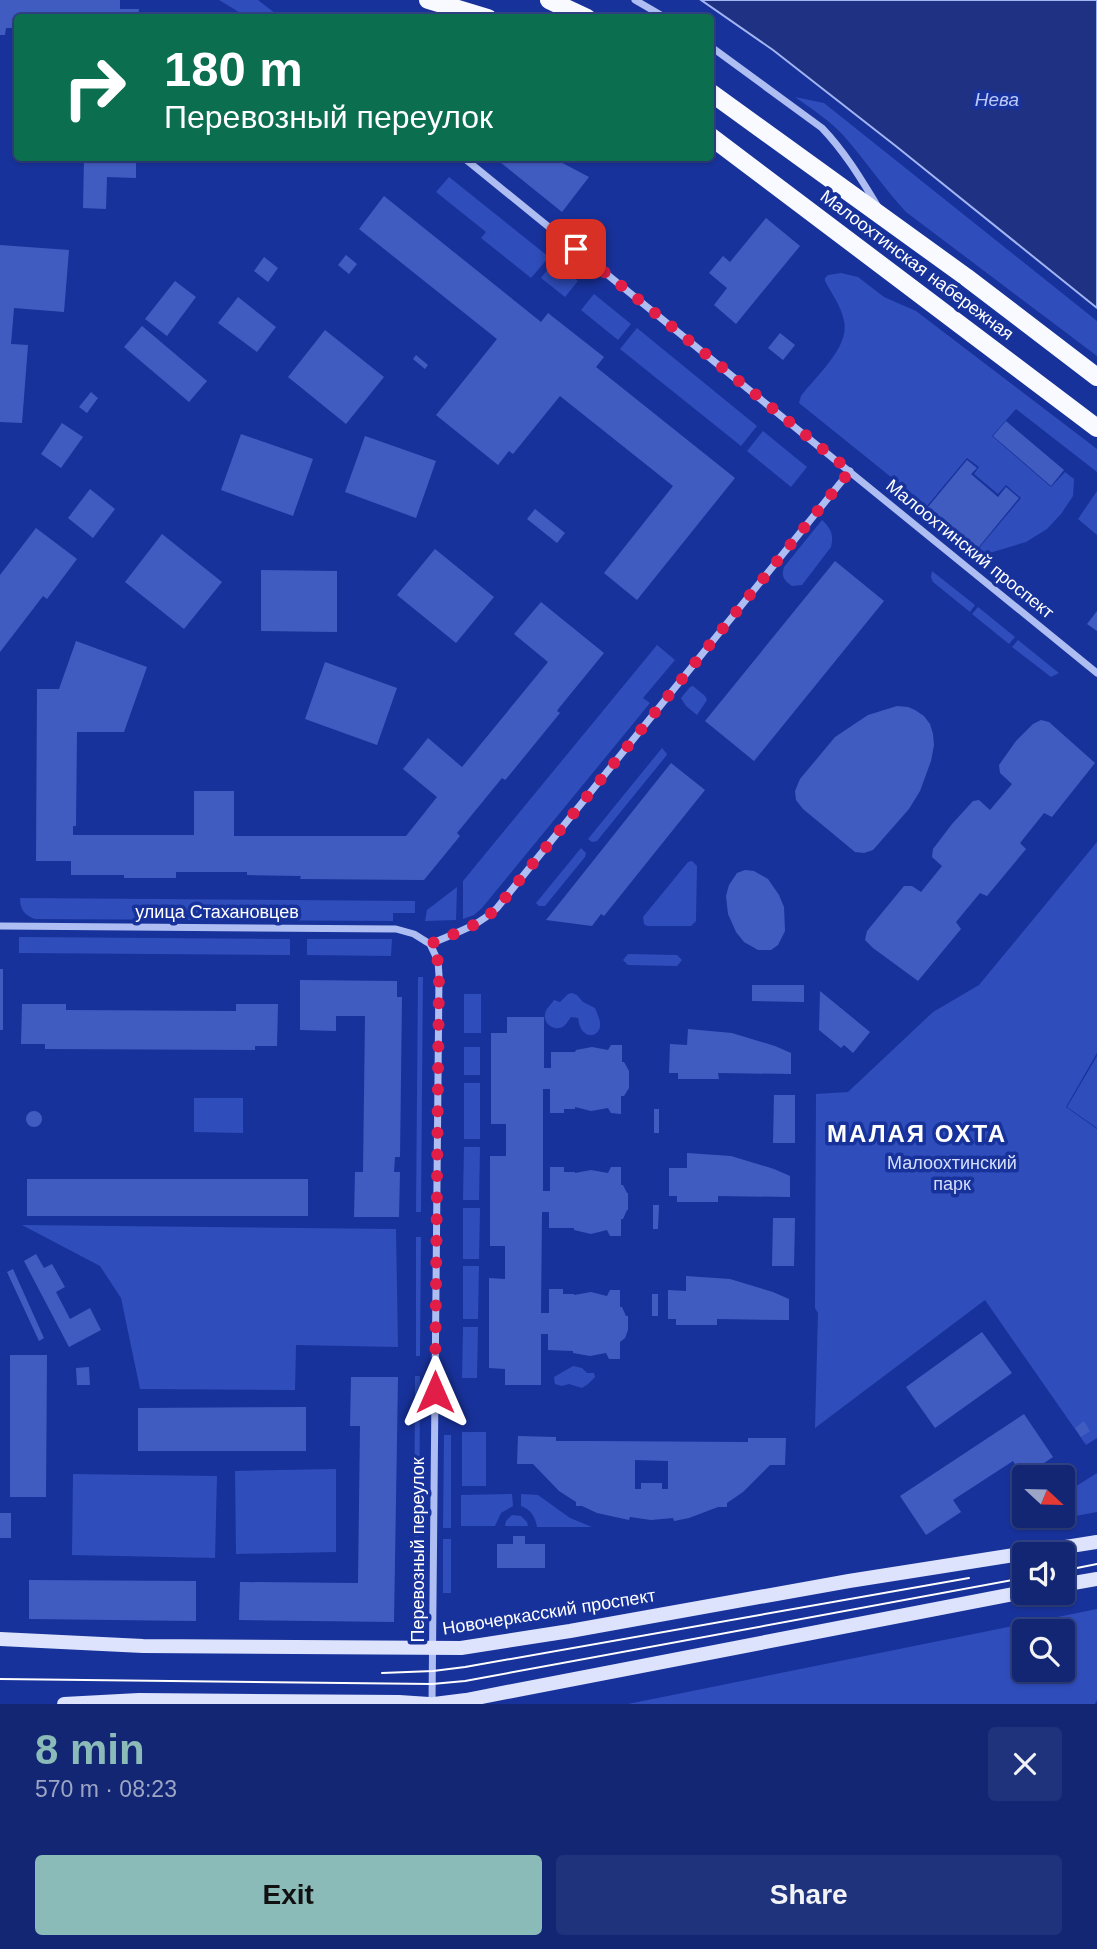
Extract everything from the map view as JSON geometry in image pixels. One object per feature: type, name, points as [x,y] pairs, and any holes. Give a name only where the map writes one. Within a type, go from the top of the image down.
[{"type":"main road","points":[[428,0],[475,14]]},
{"type":"main road","points":[[549,0],[579,14]]},
{"type":"main road","name":"Малоохтинская набережная","points":[[714,95],[1097,377]]},
{"type":"main road","name":"Малоохтинская набережная","points":[[714,139],[1097,428]]},
{"type":"main road","name":"Новочеркасский проспект","points":[[0,1639],[142,1646],[461,1647],[1097,1542]]},
{"type":"main road","points":[[1075,1583],[1097,1579]]},
{"type":"main road","points":[[64,1704],[139,1700],[432,1704],[466,1700],[1012,1594]]},
{"type":"street","points":[[635,0],[659,14]]},
{"type":"street","points":[[714,49],[829,136],[854,167],[886,220]]},
{"type":"street","name":"Малоохтинский проспект","points":[[468,161],[1097,673]]},
{"type":"street","points":[[430,944],[473,926],[497,908],[850,471]]},
{"type":"street","name":"улица Стахановцев","points":[[0,926],[396,929],[414,934],[430,944]]},
{"type":"street","name":"Перевозный переулок","points":[[430,944],[438,961],[439,975],[432,1704]]},
{"type":"green space","points":[[219,0],[258,0],[276,14],[242,14]]},
{"type":"green space","points":[[795,97],[824,103],[1097,321],[1097,356],[906,212],[843,135]]},
{"type":"green space","points":[[449,177],[549,257],[531,278],[481,238],[486,232],[436,192]]},
{"type":"green space","points":[[554,261],[578,281],[565,297],[541,278]]},
{"type":"green space","points":[[841,273],[858,277],[884,297],[916,311],[1097,449],[1097,472],[1016,409],[992,436],[1051,487],[1065,472],[1074,479],[1073,496],[1047,529],[1026,542],[986,554],[979,548],[1021,498],[1006,485],[998,494],[974,474],[979,467],[967,458],[927,506],[799,403],[801,396],[830,361],[842,341],[843,316],[825,281],[828,275]]},
{"type":"green space","points":[[594,294],[631,324],[618,340],[581,310]]},
{"type":"green space","points":[[637,328],[757,426],[741,446],[620,349]]},
{"type":"green space","points":[[763,431],[807,467],[791,487],[747,451]]},
{"type":"green space","points":[[1097,491],[1097,535],[1078,519]]},
{"type":"green space","points":[[822,520],[831,532],[831,547],[802,585],[792,586],[784,578],[784,567]]},
{"type":"green space","points":[[932,571],[975,605],[970,612],[933,582]]},
{"type":"green space","points":[[978,607],[1015,637],[1009,644],[972,614]]},
{"type":"green space","points":[[1018,640],[1059,673],[1051,677],[1012,647]]},
{"type":"green space","points":[[657,645],[675,660],[643,698],[650,703],[482,908],[463,919],[463,881]]},
{"type":"green space","points":[[693,686],[707,700],[697,715],[681,698]]},
{"type":"green space","points":[[662,748],[666,756],[597,841],[588,839]]},
{"type":"green space","name":"Малоохтинский парк","points":[[1097,842],[1097,1053],[1066,1107],[1097,1129],[1097,1438],[1086,1445],[985,1300],[815,1428],[818,1313],[815,1308],[816,1094],[848,1092],[933,1012],[979,985]]},
{"type":"green space","points":[[581,848],[586,853],[585,857],[545,906],[539,906],[536,903]]},
{"type":"green space","points":[[692,861],[697,866],[696,921],[691,926],[644,924],[643,917],[688,862]]},
{"type":"green space","points":[[457,887],[456,920],[425,921],[427,910]]},
{"type":"green space","points":[[20,898],[415,901],[415,913],[393,913],[393,921],[35,919],[23,911]]},
{"type":"green space","points":[[19,937],[290,939],[290,955],[19,953]]},
{"type":"green space","points":[[307,939],[392,939],[391,956],[307,955]]},
{"type":"green space","points":[[628,954],[677,955],[682,960],[677,966],[628,965],[623,960]]},
{"type":"green space","points":[[418,977],[423,977],[421,1212],[416,1212]]},
{"type":"green space","points":[[572,993],[595,1008],[600,1024],[596,1034],[588,1035],[583,1032],[578,1018],[571,1017],[561,1028],[551,1026],[546,1021],[546,1012],[554,1000],[560,1002]]},
{"type":"green space","points":[[464,994],[481,994],[481,1033],[464,1033]]},
{"type":"green space","points":[[464,1047],[480,1047],[480,1075],[464,1075]]},
{"type":"green space","points":[[1097,1056],[1097,1128],[1067,1107]]},
{"type":"green space","points":[[464,1083],[480,1083],[480,1139],[464,1139]]},
{"type":"green space","points":[[194,1098],[243,1098],[243,1133],[194,1132]]},
{"type":"green space","points":[[464,1147],[480,1147],[479,1200],[463,1200]]},
{"type":"green space","points":[[463,1208],[480,1208],[479,1259],[463,1259]]},
{"type":"green space","points":[[22,1225],[396,1229],[398,1347],[296,1345],[295,1390],[140,1389],[121,1298],[100,1266]]},
{"type":"green space","points":[[416,1237],[421,1237],[420,1356],[416,1356]]},
{"type":"green space","points":[[463,1266],[479,1266],[478,1319],[463,1319]]},
{"type":"green space","points":[[463,1327],[478,1327],[477,1378],[462,1378]]},
{"type":"green space","points":[[573,1366],[582,1368],[587,1373],[594,1373],[595,1377],[582,1388],[555,1384],[554,1377]]},
{"type":"green space","points":[[415,1376],[420,1376],[419,1588],[414,1588]]},
{"type":"green space","points":[[462,1432],[486,1432],[486,1486],[462,1486]]},
{"type":"green space","points":[[444,1435],[451,1435],[451,1528],[443,1528]]},
{"type":"green space","points":[[336,1469],[336,1552],[236,1554],[235,1471]]},
{"type":"green space","points":[[1097,1473],[1097,1512],[1075,1516],[1075,1487]]},
{"type":"green space","points":[[73,1474],[217,1476],[215,1558],[72,1555]]},
{"type":"green space","points":[[512,1494],[513,1506],[501,1513],[495,1526],[461,1526],[461,1495]]},
{"type":"green space","points":[[521,1494],[538,1495],[570,1518],[592,1527],[537,1527],[532,1514],[521,1506]]},
{"type":"green space","points":[[512,1515],[521,1516],[528,1526],[505,1526]]},
{"type":"green space","points":[[443,1539],[451,1539],[451,1593],[443,1593]]},
{"type":"green space","points":[[1097,1609],[1095,1704],[628,1704],[1012,1626],[1012,1682],[1075,1682],[1075,1619],[1048,1619]]},
{"type":"water","name":"Нева","points":[[701,0],[1097,0],[1097,308],[773,50]]},
{"type":"building","points":[[0,0],[120,0],[120,9],[139,9],[138,14],[14,14],[14,28],[6,28],[5,35],[0,35]]},
{"type":"building","points":[[84,161],[136,161],[136,178],[107,177],[106,209],[83,208]]},
{"type":"building","points":[[499,161],[559,161],[589,177],[562,212]]},
{"type":"building","points":[[384,196],[541,322],[548,313],[604,357],[596,367],[735,478],[637,600],[604,573],[673,486],[560,396],[513,454],[509,451],[498,465],[436,415],[497,339],[359,229]]},
{"type":"building","points":[[766,218],[800,246],[736,324],[714,305],[727,288],[709,273],[723,256],[730,262]]},
{"type":"building","points":[[0,245],[69,250],[64,312],[14,308],[11,344],[28,345],[22,423],[0,422]]},
{"type":"building","points":[[346,255],[357,264],[349,274],[338,265]]},
{"type":"building","points":[[264,257],[278,268],[268,282],[254,271]]},
{"type":"building","points":[[175,281],[196,297],[167,336],[145,319]]},
{"type":"building","points":[[238,297],[276,327],[257,352],[218,323]]},
{"type":"building","points":[[142,326],[207,381],[189,402],[124,347]]},
{"type":"building","points":[[325,330],[384,377],[346,424],[288,377]]},
{"type":"building","points":[[780,333],[795,345],[783,360],[768,348]]},
{"type":"building","points":[[416,355],[428,365],[425,369],[413,359]]},
{"type":"building","points":[[91,392],[98,398],[87,413],[79,407]]},
{"type":"building","points":[[1006,421],[1064,470],[1051,486],[993,436]]},
{"type":"building","points":[[62,423],[83,437],[61,468],[41,454]]},
{"type":"building","points":[[241,434],[313,459],[293,516],[221,490]]},
{"type":"building","points":[[365,436],[436,461],[416,518],[345,492]]},
{"type":"building","points":[[967,460],[977,468],[971,474],[998,497],[1006,487],[1019,498],[978,548],[928,507]]},
{"type":"building","points":[[90,489],[115,509],[93,538],[68,518]]},
{"type":"building","points":[[535,509],[565,533],[557,543],[527,519]]},
{"type":"building","points":[[36,528],[77,559],[47,599],[43,596],[0,652],[0,575]]},
{"type":"building","points":[[162,534],[222,582],[184,629],[125,582]]},
{"type":"building","points":[[435,549],[494,597],[456,643],[397,595]]},
{"type":"building","points":[[835,561],[884,601],[754,761],[705,721]]},
{"type":"building","points":[[261,570],[337,571],[337,632],[261,631]]},
{"type":"building","points":[[541,602],[604,653],[507,778],[502,778],[457,833],[460,836],[424,880],[300,879],[301,876],[247,875],[247,872],[176,872],[176,878],[124,878],[124,875],[71,875],[71,861],[36,861],[37,689],[59,689],[76,641],[147,667],[124,732],[77,732],[76,826],[73,826],[73,835],[194,835],[194,791],[234,791],[234,836],[406,836],[437,797],[403,769],[428,738],[462,767],[548,662],[514,634]]},
{"type":"building","points":[[1097,611],[1097,631],[1087,624]]},
{"type":"building","points":[[325,662],[397,688],[377,745],[305,719]]},
{"type":"building","points":[[897,706],[915,710],[930,724],[934,745],[931,761],[920,791],[909,809],[873,850],[855,852],[803,809],[796,800],[795,791],[800,779],[835,737],[868,715]]},
{"type":"building","points":[[1041,720],[1049,722],[1095,763],[1052,817],[1044,813],[1020,843],[1026,849],[987,896],[980,893],[956,922],[961,929],[918,981],[873,948],[865,940],[867,931],[904,886],[912,886],[921,892],[942,866],[932,857],[933,849],[973,801],[979,800],[990,810],[1012,784],[1000,773],[999,765],[1016,741]]},
{"type":"building","points":[[671,763],[705,790],[604,916],[601,914],[592,926],[546,920]]},
{"type":"building","points":[[754,871],[768,879],[784,907],[785,931],[778,945],[771,950],[758,950],[744,942],[728,914],[726,896],[729,885],[737,873]]},
{"type":"building","points":[[0,969],[3,969],[3,1030],[0,1030]]},
{"type":"building","points":[[300,980],[397,981],[397,997],[402,997],[400,1157],[395,1157],[394,1172],[400,1172],[399,1217],[354,1217],[355,1172],[363,1172],[365,1016],[336,1016],[336,1031],[300,1030]]},
{"type":"building","points":[[752,985],[804,985],[804,1002],[752,1001]]},
{"type":"building","points":[[820,991],[870,1032],[853,1053],[844,1045],[841,1048],[819,1030]]},
{"type":"building","points":[[22,1004],[66,1004],[66,1010],[236,1011],[236,1004],[278,1004],[277,1046],[255,1046],[255,1050],[45,1049],[45,1044],[21,1044]]},
{"type":"building","points":[[507,1017],[544,1017],[544,1068],[551,1068],[551,1052],[575,1052],[592,1047],[608,1050],[611,1045],[622,1045],[622,1062],[629,1071],[629,1088],[624,1096],[621,1096],[621,1114],[611,1113],[608,1108],[591,1111],[575,1107],[564,1109],[564,1113],[550,1113],[550,1089],[543,1089],[543,1191],[550,1191],[550,1167],[564,1167],[564,1172],[591,1170],[608,1173],[611,1167],[621,1167],[621,1185],[628,1193],[628,1210],[621,1219],[621,1236],[610,1236],[607,1230],[591,1234],[574,1228],[549,1228],[549,1212],[542,1212],[541,1313],[549,1313],[549,1289],[563,1289],[563,1294],[591,1292],[607,1296],[610,1290],[620,1290],[620,1307],[628,1316],[628,1330],[620,1342],[620,1359],[609,1359],[606,1353],[590,1356],[573,1351],[548,1350],[548,1334],[541,1334],[541,1385],[505,1385],[505,1369],[489,1368],[489,1278],[505,1279],[505,1246],[490,1246],[490,1156],[506,1156],[506,1124],[491,1124],[491,1033],[507,1033]]},
{"type":"building","points":[[688,1029],[732,1033],[775,1046],[791,1053],[791,1074],[718,1073],[719,1079],[678,1079],[678,1073],[669,1073],[670,1044],[687,1045]]},
{"type":"building","points":[[774,1095],[795,1095],[795,1143],[773,1143]]},
{"type":"building","points":[[654,1109],[659,1109],[659,1133],[654,1133]]},
{"type":"building","points":[[34,1111],[40,1113],[40,1125],[34,1127],[28,1125],[26,1119],[28,1113]]},
{"type":"building","points":[[687,1153],[731,1156],[774,1169],[790,1176],[790,1197],[718,1196],[718,1202],[677,1202],[677,1196],[669,1196],[669,1168],[687,1168]]},
{"type":"building","points":[[27,1179],[308,1179],[308,1216],[27,1216]]},
{"type":"building","points":[[653,1205],[659,1205],[658,1229],[653,1229]]},
{"type":"building","points":[[773,1218],[795,1218],[794,1266],[772,1266]]},
{"type":"building","points":[[36,1254],[44,1268],[52,1264],[65,1287],[56,1292],[70,1319],[90,1308],[101,1330],[69,1347],[24,1261]]},
{"type":"building","points":[[13,1269],[44,1338],[39,1341],[7,1272]]},
{"type":"building","points":[[686,1276],[730,1279],[773,1292],[789,1299],[789,1320],[717,1319],[717,1325],[676,1325],[676,1319],[668,1319],[668,1290],[686,1291]]},
{"type":"building","points":[[652,1294],[658,1294],[658,1316],[652,1316]]},
{"type":"building","points":[[982,1332],[1012,1373],[935,1428],[906,1387]]},
{"type":"building","points":[[10,1355],[47,1355],[46,1497],[10,1497]]},
{"type":"building","points":[[89,1367],[90,1385],[77,1385],[76,1368]]},
{"type":"building","points":[[351,1377],[398,1377],[394,1622],[239,1620],[240,1582],[358,1583],[360,1426],[350,1426]]},
{"type":"building","points":[[306,1407],[306,1451],[138,1451],[138,1408]]},
{"type":"building","points":[[1024,1414],[1053,1457],[1041,1465],[1016,1465],[1013,1461],[953,1500],[961,1512],[926,1535],[900,1496]]},
{"type":"building","points":[[1084,1421],[1090,1431],[1081,1437],[1075,1428]]},
{"type":"building","points":[[518,1436],[556,1437],[556,1441],[748,1442],[748,1438],[786,1438],[785,1465],[770,1465],[743,1492],[727,1503],[727,1507],[718,1507],[674,1521],[673,1518],[651,1520],[630,1517],[629,1520],[576,1506],[576,1502],[559,1491],[533,1464],[517,1464]],"holes":[[[635,1460],[668,1461],[668,1489],[662,1489],[662,1483],[641,1483],[641,1489],[635,1489]]]},
{"type":"building","points":[[0,1513],[11,1513],[11,1538],[0,1538]]},
{"type":"building","points":[[513,1536],[525,1536],[525,1544],[545,1544],[545,1568],[497,1568],[497,1544],[513,1544]]},
{"type":"building","points":[[29,1580],[196,1581],[196,1621],[29,1619]]},
{"type":"tram line","points":[[1075,1568],[1097,1564]]},
{"type":"tram line","points":[[382,1673],[465,1667],[969,1578]]},
{"type":"tram line","points":[[0,1679],[432,1684],[465,1681],[1012,1580]]},
{"type":"district","name":"МАЛАЯ ОХТА","points":[[917,1134]]},
{"type":"route","points":[[435,1392],[439,975],[438,961],[430,944],[473,926],[497,908],[850,471],[576,249]]}]
